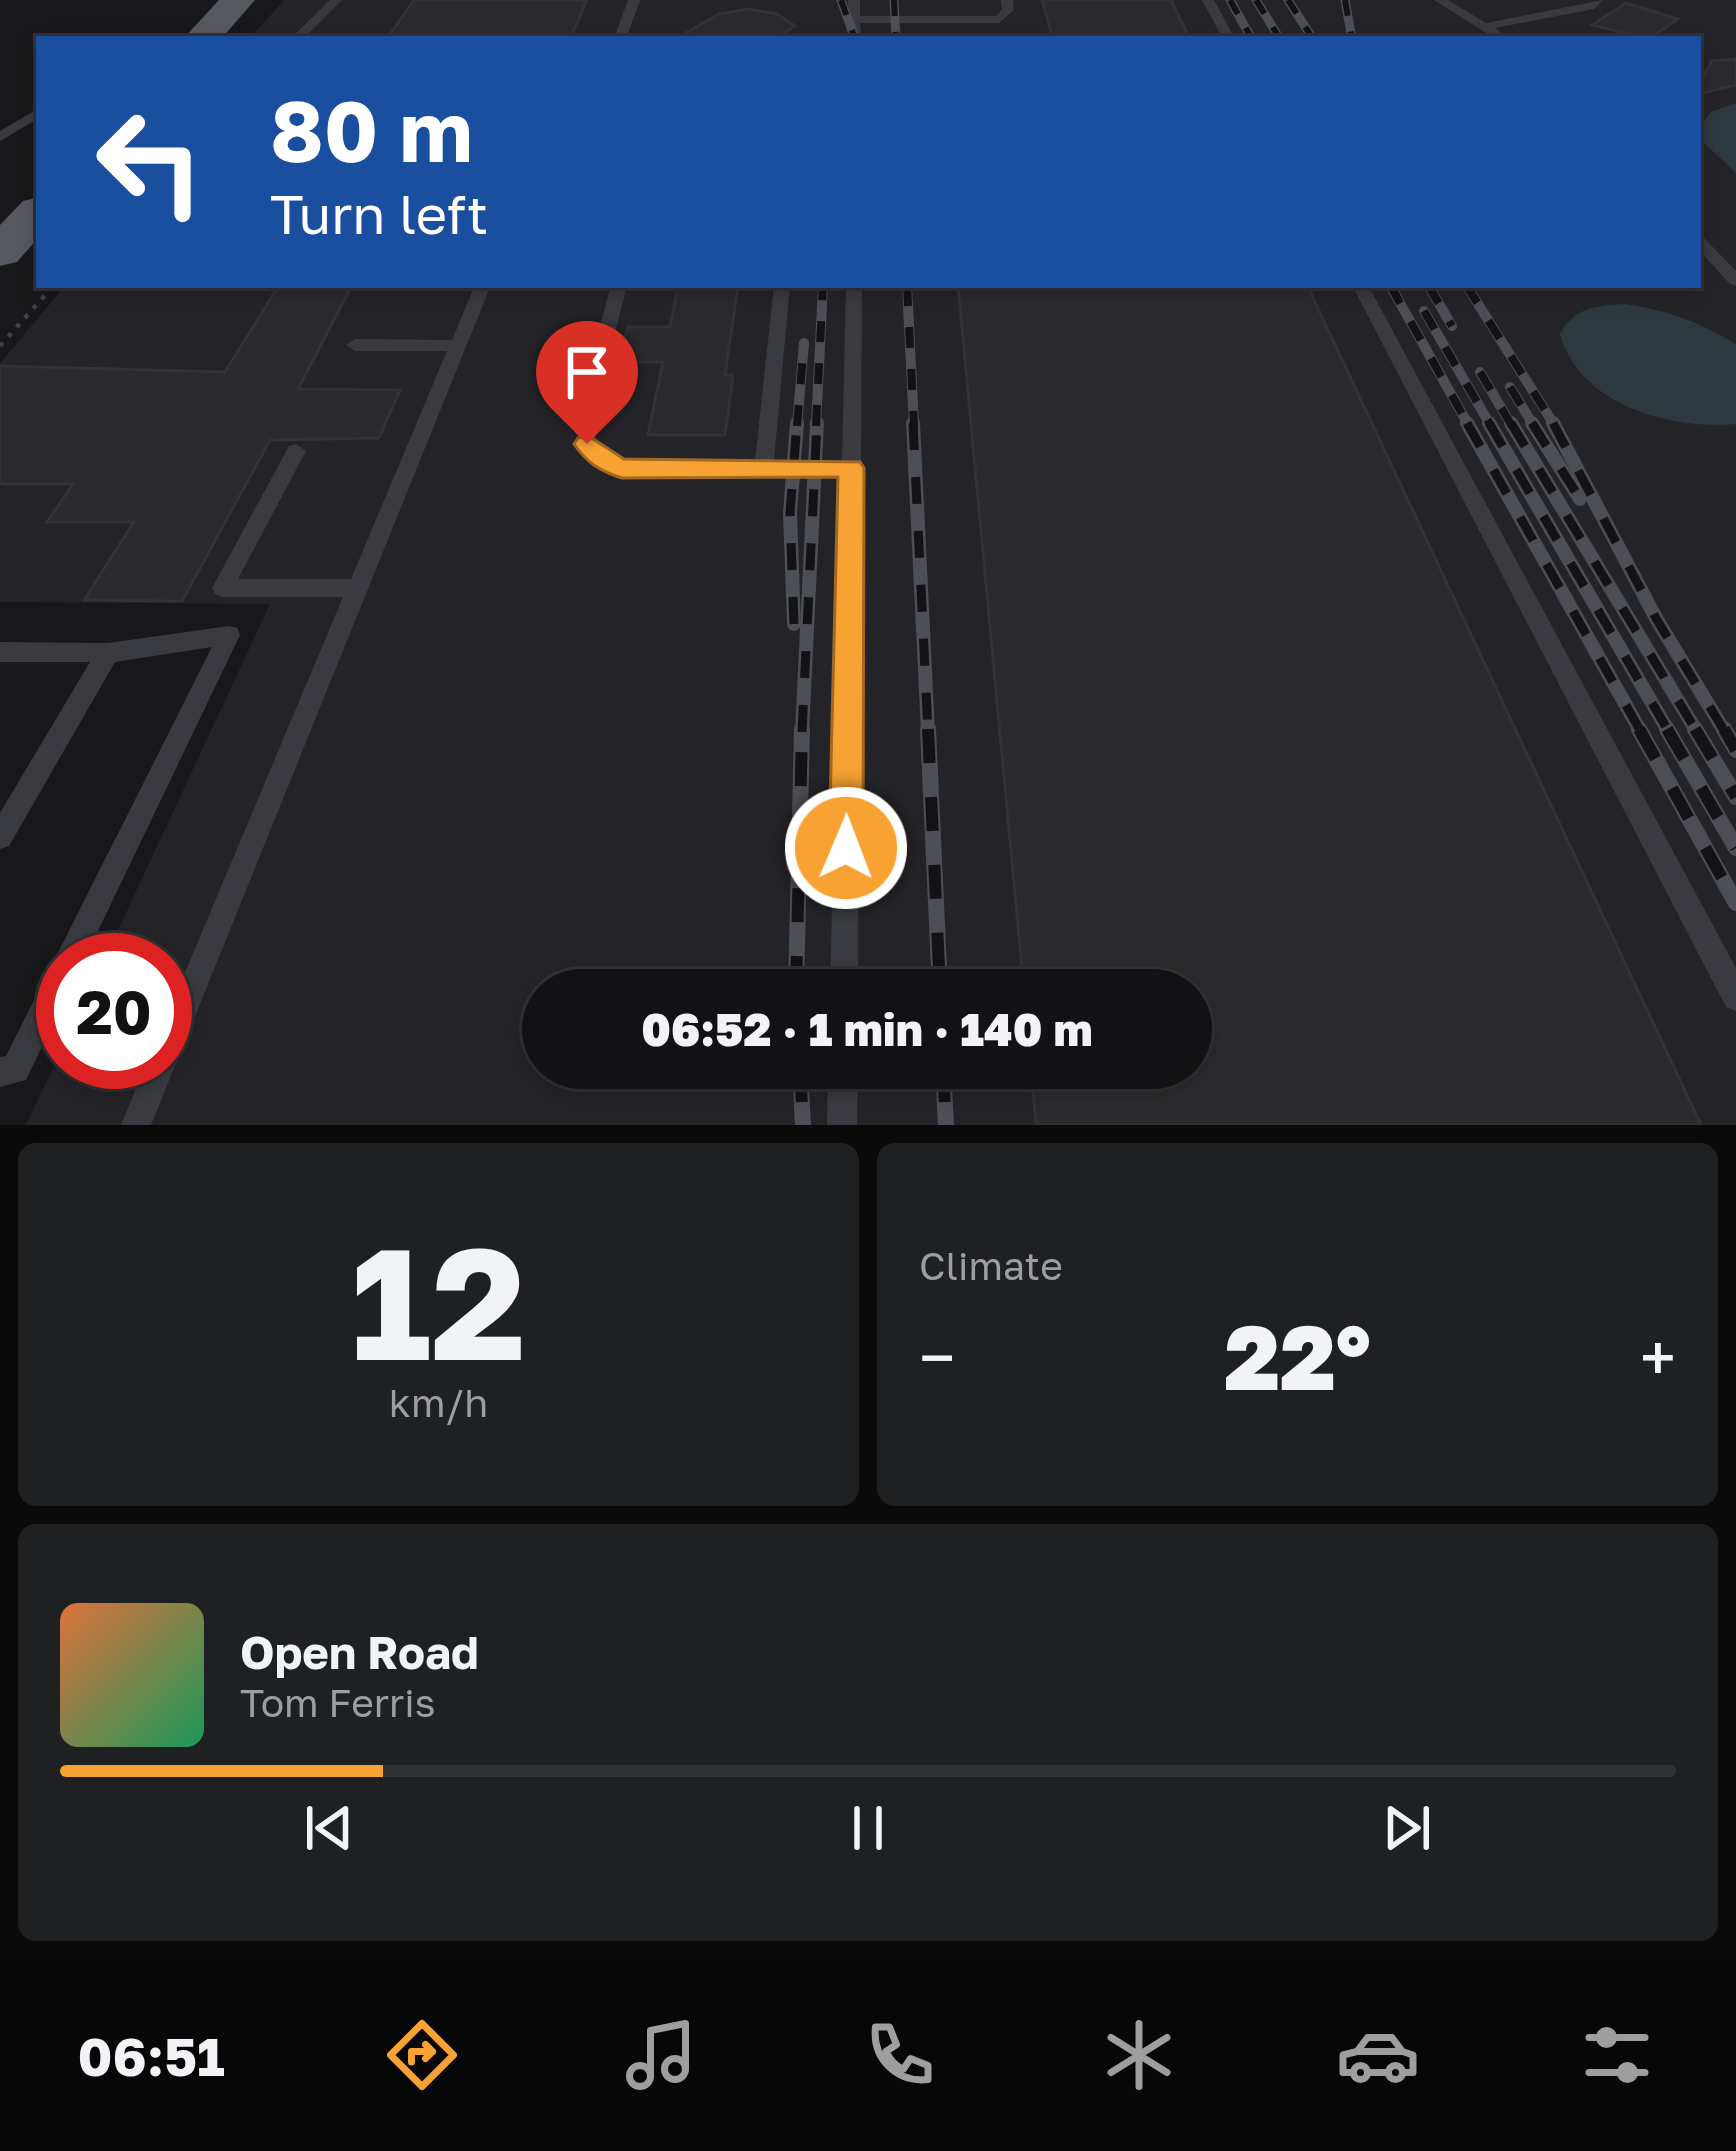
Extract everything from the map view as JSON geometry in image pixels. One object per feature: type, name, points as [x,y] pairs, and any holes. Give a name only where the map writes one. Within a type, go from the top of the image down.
[{"type":"main road","points":[[204,36],[238,0]]},
{"type":"main road","points":[[0,252],[36,213]]},
{"type":"lane","points":[[299,36],[335,0]]},
{"type":"lane","points":[[621,36],[634,0]]},
{"type":"lane","points":[[854,0],[854,36]]},
{"type":"lane","points":[[856,19],[999,20],[1008,10],[1007,0]]},
{"type":"lane","points":[[1208,0],[1227,36]]},
{"type":"lane","points":[[1440,0],[1499,36]]},
{"type":"lane","points":[[1484,27],[1590,8],[1597,0]]},
{"type":"lane","points":[[0,125],[35,113]]},
{"type":"lane","points":[[0,136],[35,113]]},
{"type":"lane","points":[[1701,243],[1736,281]]},
{"type":"lane","points":[[192,991],[482,288]]},
{"type":"lane","points":[[618,288],[582,428],[587,444],[601,460],[622,469],[851,468]]},
{"type":"lane","points":[[764,468],[782,288]]},
{"type":"lane","points":[[844,969],[854,288]]},
{"type":"lane","points":[[1362,288],[1736,997]]},
{"type":"lane","points":[[355,345],[458,346]]},
{"type":"lane","points":[[296,451],[223,588],[358,588]]},
{"type":"lane","points":[[4,658],[108,652],[229,635],[82,933]]},
{"type":"lane","points":[[0,837],[108,652]]},
{"type":"lane","points":[[0,1072],[15,1069],[36,1027]]},
{"type":"lane","points":[[136,1125],[151,1089]]},
{"type":"lane","points":[[842,1125],[843,1089]]},
{"type":"path","points":[[0,346],[51,288]]},
{"type":"shaded area","points":[[284,0],[1736,0],[1736,1125],[26,1125],[43,1089],[192,1089],[192,933],[117,933],[270,604],[0,602],[0,363],[63,288],[1701,288],[1701,36],[252,36]]},
{"type":"shaded area","points":[[1736,103],[1736,173],[1703,142],[1701,124],[1711,112]]},
{"type":"shaded area","points":[[1625,304],[1682,318],[1736,344],[1736,424],[1657,417],[1631,408],[1586,379],[1560,334],[1572,318],[1587,310]]},
{"type":"building","points":[[414,0],[587,0],[571,36],[389,36]]},
{"type":"building","points":[[1042,0],[1171,0],[1189,36],[1052,36]]},
{"type":"building","points":[[1626,3],[1678,19],[1653,36],[1592,25]]},
{"type":"building","points":[[749,9],[777,14],[795,26],[780,36],[681,36],[719,14]]},
{"type":"building","points":[[1736,59],[1736,85],[1701,93],[1701,80],[1712,61]]},
{"type":"building","points":[[277,288],[350,288],[298,389],[400,390],[379,438],[270,440],[182,601],[84,600],[134,522],[47,522],[73,484],[0,484],[0,366],[225,372]]},
{"type":"building","points":[[677,288],[738,288],[725,375],[733,375],[725,435],[648,435],[663,362],[619,362],[628,327],[670,327]]},
{"type":"building","points":[[958,288],[1308,288],[1701,1125],[1036,1125],[1033,1089],[1212,1089],[1212,969],[1022,969]]},
{"type":"railway","points":[[841,0],[854,36]]},
{"type":"railway","points":[[894,0],[896,36]]},
{"type":"railway","points":[[1230,0],[1250,36]]},
{"type":"railway","points":[[1256,0],[1278,36]]},
{"type":"railway","points":[[1288,0],[1311,36]]},
{"type":"railway","points":[[1345,0],[1351,36]]},
{"type":"railway","points":[[816,426],[823,288]]},
{"type":"railway","points":[[907,288],[914,426]]},
{"type":"railway","points":[[1392,288],[1469,426]]},
{"type":"railway","points":[[1430,288],[1452,326]]},
{"type":"railway","points":[[1468,288],[1555,426]]},
{"type":"railway","points":[[1424,311],[1491,426]]},
{"type":"railway","points":[[797,426],[804,343]]},
{"type":"railway","points":[[1480,372],[1512,426]]},
{"type":"railway","points":[[1510,387],[1534,426]]},
{"type":"railway","points":[[794,624],[790,513],[797,423]]},
{"type":"railway","points":[[802,732],[817,423]]},
{"type":"railway","points":[[913,423],[928,732]]},
{"type":"railway","points":[[1467,423],[1641,732]]},
{"type":"railway","points":[[1489,423],[1669,732]]},
{"type":"railway","points":[[1511,423],[1697,732]]},
{"type":"railway","points":[[1532,423],[1580,499]]},
{"type":"railway","points":[[1553,423],[1657,620],[1725,732]]},
{"type":"railway","points":[[796,969],[802,729]]},
{"type":"railway","points":[[928,729],[939,969]]},
{"type":"railway","points":[[1639,729],[1736,903]]},
{"type":"railway","points":[[1667,729],[1736,848]]},
{"type":"railway","points":[[1695,729],[1736,797]]},
{"type":"railway","points":[[1724,729],[1736,750]]},
{"type":"railway","points":[[801,1089],[803,1125]]},
{"type":"railway","points":[[944,1089],[946,1125]]},
{"type":"route","points":[[587,444],[601,460],[622,469],[851,468],[846,848]]}]
